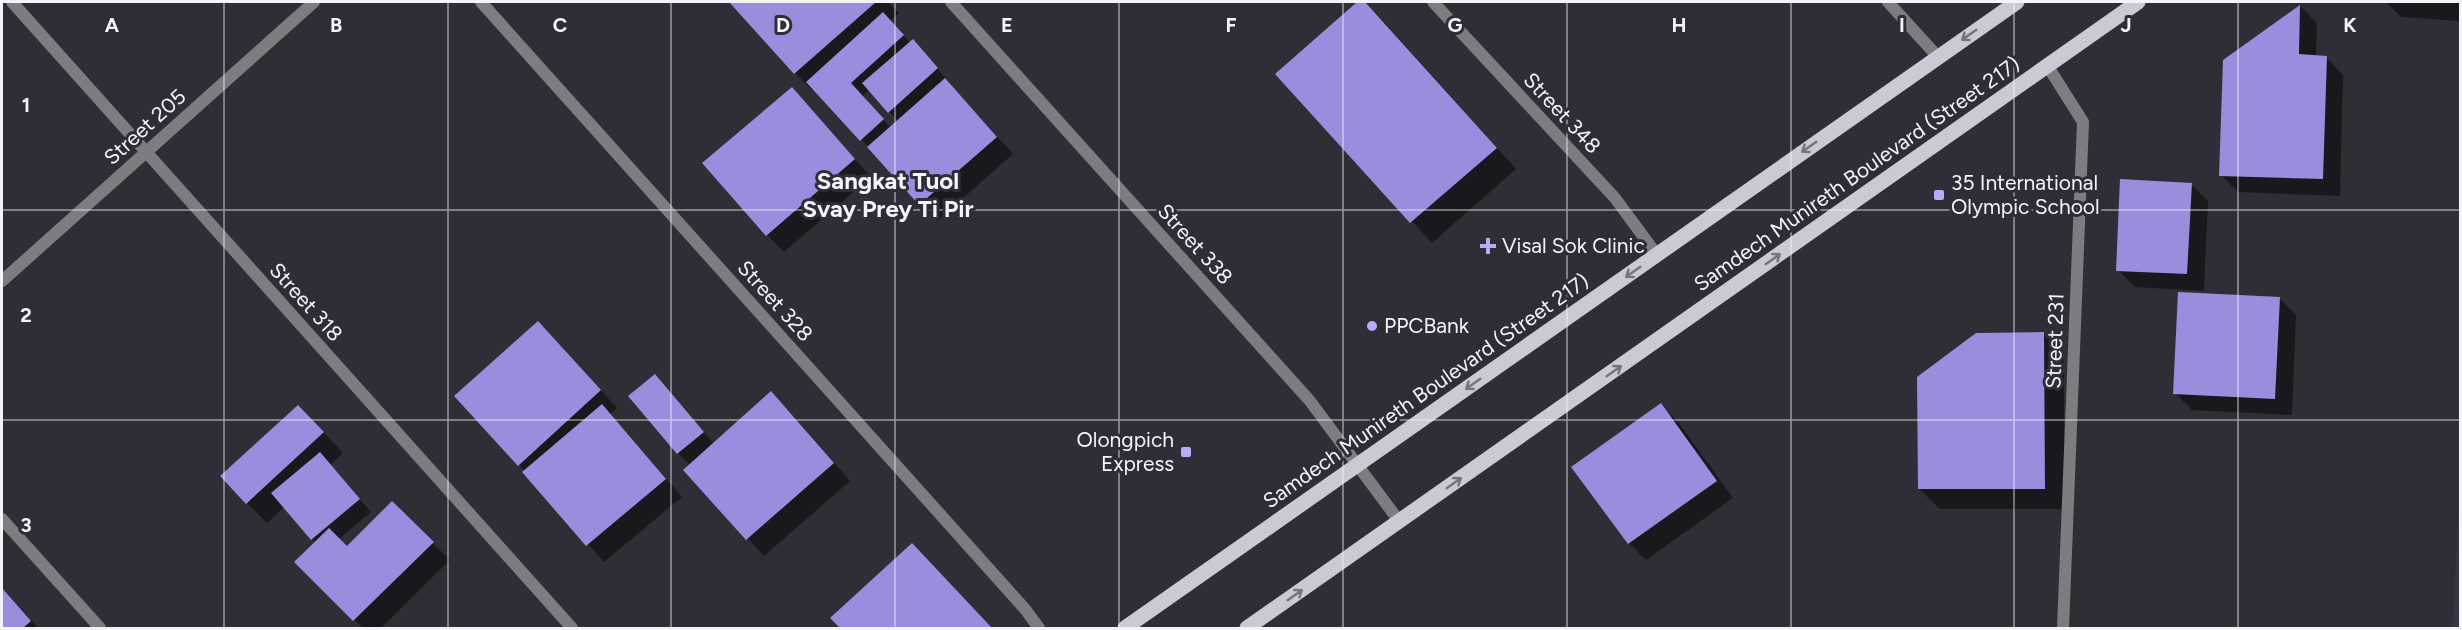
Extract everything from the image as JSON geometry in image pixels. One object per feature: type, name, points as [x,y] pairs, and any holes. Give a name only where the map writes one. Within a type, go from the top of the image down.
[{"type":"main road","name":"Samdech Munireth Boulevard (Street 217)","points":[[1125,628],[2017,2]]},
{"type":"main road","name":"Samdech Munireth Boulevard (Street 217)","points":[[1247,628],[2138,2]]},
{"type":"street","name":"Street 318","points":[[12,2],[572,628]]},
{"type":"street","name":"Street 205","points":[[2,281],[314,2]]},
{"type":"street","name":"Street 328","points":[[481,2],[1025,609],[1039,628]]},
{"type":"street","name":"Street 338","points":[[951,2],[1310,401],[1399,521]]},
{"type":"street","name":"Street 348","points":[[1433,2],[1615,198],[1657,255]]},
{"type":"street","points":[[1888,2],[1938,57]]},
{"type":"street","name":"Street 231","points":[[2047,65],[2083,122],[2063,628]]},
{"type":"street","points":[[2,519],[100,628]]},
{"type":"shaded area","points":[[2460,481],[2460,628],[2453,628]]},
{"type":"building","points":[[729,2],[876,2],[794,74]]},
{"type":"building","points":[[1357,2],[1365,2],[1497,148],[1410,223],[1275,74]]},
{"type":"building","points":[[2300,5],[2299,54],[2327,56],[2323,179],[2219,176],[2223,60]]},
{"type":"building","points":[[883,12],[904,35],[851,83],[884,119],[860,141],[806,82]]},
{"type":"building","points":[[913,39],[938,68],[888,113],[862,83]]},
{"type":"building","points":[[945,78],[997,137],[919,205],[867,147]]},
{"type":"building","points":[[792,87],[855,159],[766,236],[702,163]]},
{"type":"building","points":[[2120,179],[2192,183],[2187,274],[2116,271]]},
{"type":"building","points":[[2178,292],[2280,297],[2275,399],[2173,394]]},
{"type":"building","points":[[538,321],[601,390],[518,466],[454,396]]},
{"type":"building","points":[[2044,332],[2045,489],[1918,489],[1917,377],[1976,333]]},
{"type":"building","points":[[655,374],[704,432],[677,454],[628,396]]},
{"type":"building","points":[[771,391],[834,463],[746,540],[683,470]]},
{"type":"building","points":[[1661,403],[1717,481],[1628,544],[1571,467]]},
{"type":"building","points":[[602,404],[666,479],[586,546],[522,472]]},
{"type":"building","points":[[298,405],[324,432],[246,504],[220,476]]},
{"type":"building","points":[[320,452],[360,499],[311,540],[271,493]]},
{"type":"building","points":[[392,501],[434,542],[353,621],[294,562],[329,528],[347,546]]},
{"type":"building","points":[[912,543],[992,628],[840,628],[830,618]]},
{"type":"building","points":[[2,588],[31,621],[23,628],[2,628]]},
{"type":"place","name":"35 International Olympic School","points":[[1939,195]]},
{"type":"place","name":"Visal Sok Clinic","points":[[1488,246]]},
{"type":"place","name":"PPCBank","points":[[1372,326]]},
{"type":"place","name":"Olongpich Express","points":[[1186,452]]},
{"type":"district","name":"Sangkat Tuol Svay Prey Ti Pir","points":[[888,195]]}]
